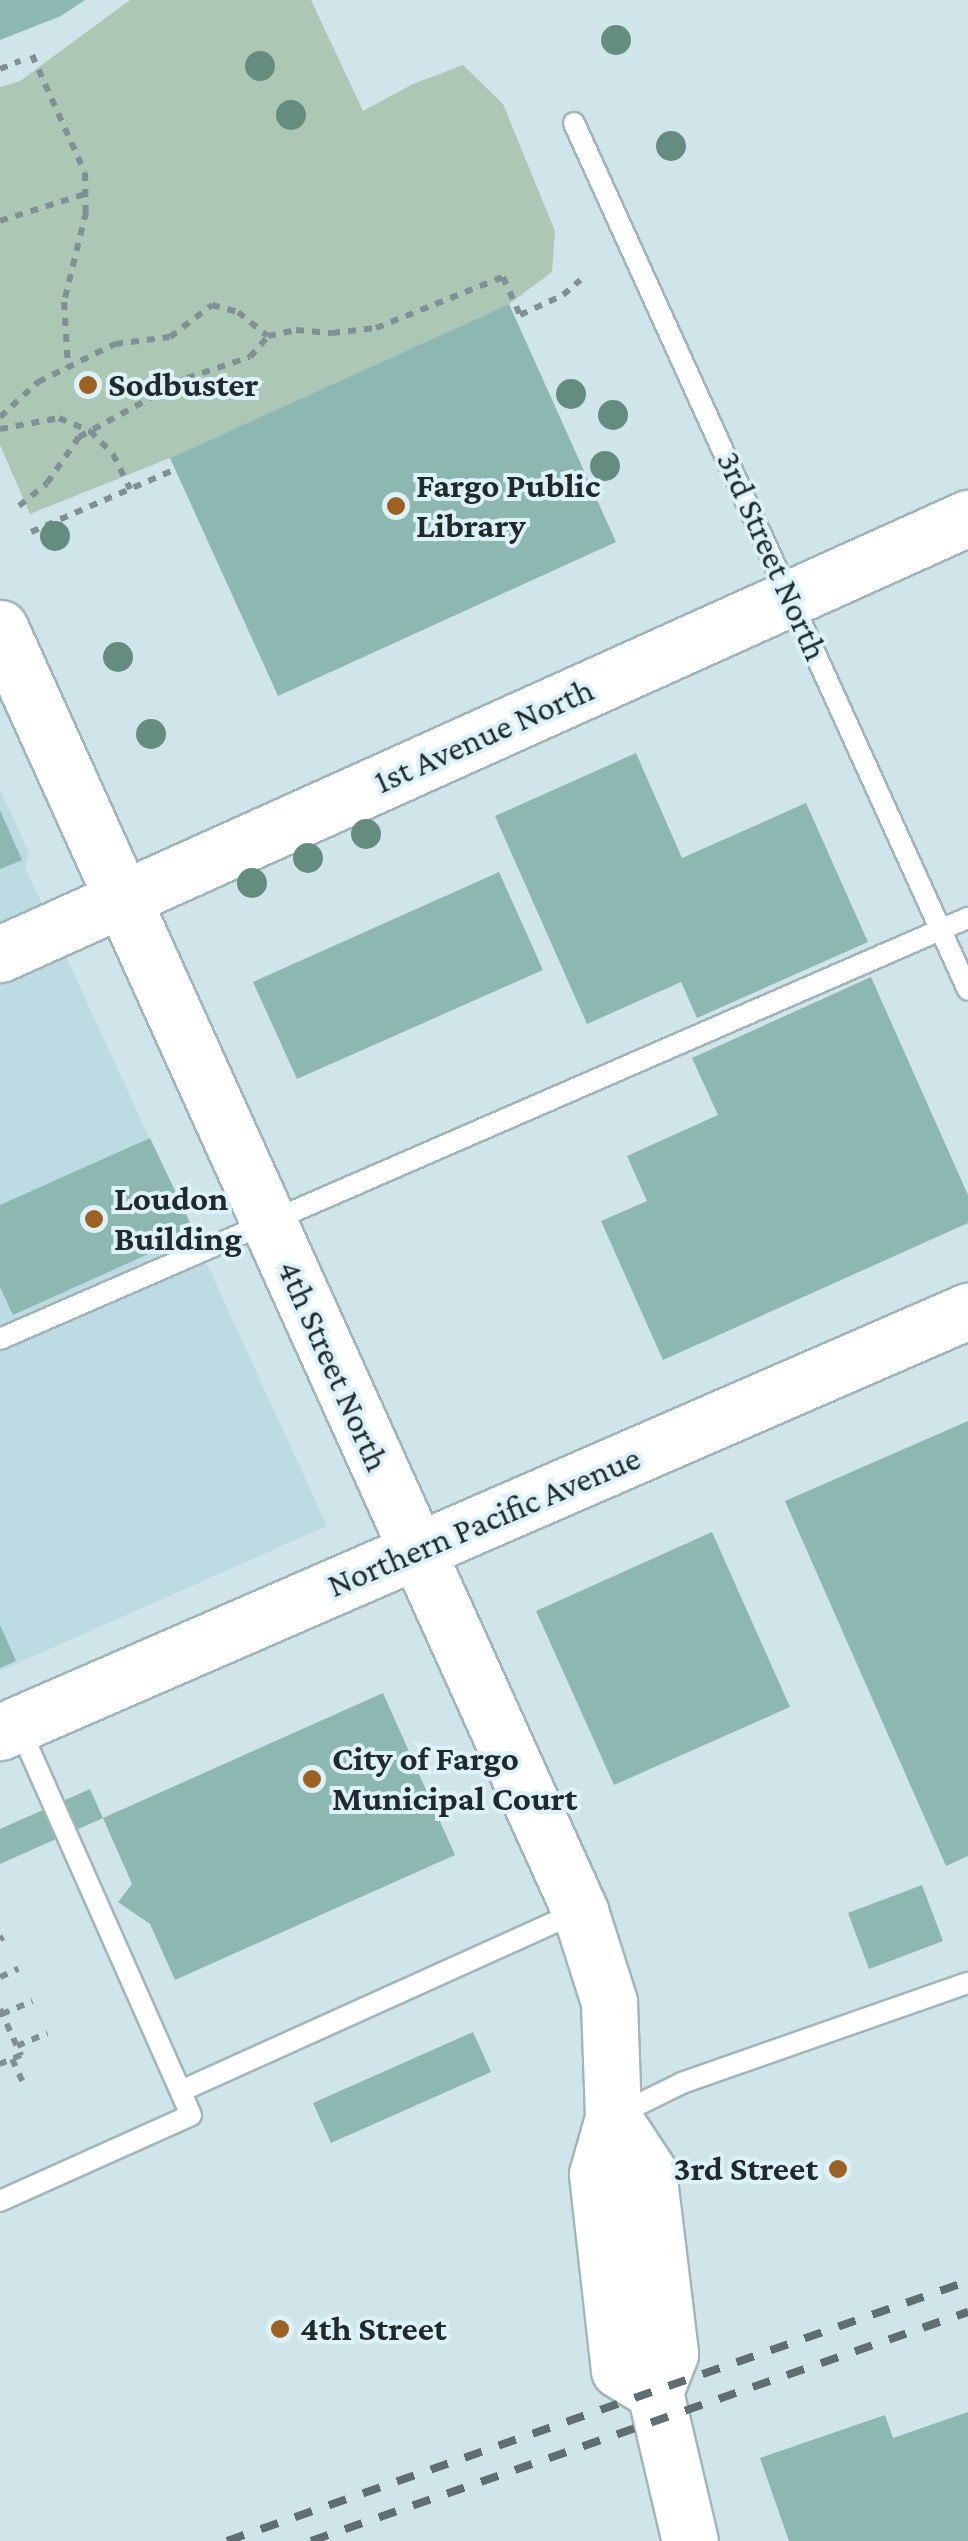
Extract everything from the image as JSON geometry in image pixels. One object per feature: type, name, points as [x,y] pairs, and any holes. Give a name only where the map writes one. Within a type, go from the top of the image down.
[{"type":"street","name":"1st Avenue North","points":[[0,954],[968,518]]},
{"type":"street","name":"4th Street North","points":[[0,628],[580,1911],[609,2002],[613,2118]]},
{"type":"street","name":"Northern Pacific Avenue","points":[[9,1728],[968,1311]]},
{"type":"street","points":[[613,2118],[648,2171],[670,2354],[655,2392],[690,2541]]},
{"type":"lane","name":"3rd Street North","points":[[574,124],[968,990]]},
{"type":"lane","points":[[0,1339],[968,918]]},
{"type":"lane","points":[[0,2201],[191,2115],[9,1728]]},
{"type":"lane","points":[[181,2092],[580,1911]]},
{"type":"lane","points":[[613,2118],[682,2083],[968,1983]]},
{"type":"path","points":[[32,55],[85,172],[86,212],[64,302],[68,368]]},
{"type":"path","points":[[0,70],[20,60]]},
{"type":"path","points":[[0,221],[86,194]]},
{"type":"path","points":[[20,506],[47,483],[80,437],[187,378],[250,357],[268,336],[296,330],[332,334],[376,328],[503,277],[520,314],[562,295],[580,280]]},
{"type":"path","points":[[0,417],[20,395],[68,368],[115,344],[170,337],[212,305],[238,312],[268,336]]},
{"type":"path","points":[[0,430],[58,418],[90,431],[113,454],[130,489]]},
{"type":"path","points":[[31,532],[176,469]]},
{"type":"path","points":[[0,1977],[18,1969]]},
{"type":"path","points":[[0,2064],[21,2055],[1,2012],[32,2001]]},
{"type":"path","points":[[17,2046],[46,2033]]},
{"type":"path","points":[[12,2059],[23,2083]]},
{"type":"shaded area","points":[[0,789],[29,853],[25,867],[327,1526],[0,1671]]},
{"type":"green space","points":[[130,0],[311,0],[363,111],[413,84],[463,65],[503,104],[555,231],[552,272],[509,304],[170,458],[30,514],[0,445],[0,87],[20,81]]},
{"type":"building","points":[[0,0],[85,0],[61,16],[0,40]]},
{"type":"building","name":"Fargo Public Library","points":[[509,304],[616,542],[278,696],[170,458]]},
{"type":"building","points":[[636,753],[682,858],[806,803],[868,942],[697,1018],[681,982],[587,1024],[495,816]]},
{"type":"building","points":[[0,810],[22,860],[0,869]]},
{"type":"building","points":[[499,872],[543,970],[297,1079],[253,982]]},
{"type":"building","points":[[871,977],[968,1195],[968,1223],[663,1360],[601,1221],[647,1201],[627,1156],[718,1115],[692,1058]]},
{"type":"building","name":"Loudon Building","points":[[150,1138],[195,1233],[13,1315],[0,1287],[0,1205]]},
{"type":"building","points":[[968,1421],[968,1856],[946,1866],[785,1501]]},
{"type":"building","points":[[712,1532],[790,1707],[614,1785],[536,1611]]},
{"type":"building","points":[[0,1625],[16,1661],[0,1668]]},
{"type":"building","points":[[383,1693],[455,1855],[175,1980],[150,1924],[118,1902],[132,1884],[103,1818]]},
{"type":"building","points":[[90,1789],[103,1818],[0,1864],[0,1829]]},
{"type":"building","points":[[922,1885],[943,1941],[869,1969],[848,1913]]},
{"type":"building","points":[[473,2032],[491,2072],[331,2143],[313,2103]]},
{"type":"building","points":[[968,2412],[968,2541],[789,2541],[760,2458],[885,2415],[893,2438]]},
{"type":"railway","points":[[227,2541],[968,2281]]},
{"type":"railway","points":[[311,2541],[968,2312]]},
{"type":"place","name":"Sodbuster","points":[[88,385]]},
{"type":"place","name":"Fargo Public Library","points":[[396,506]]},
{"type":"place","name":"Loudon Building","points":[[94,1219]]},
{"type":"place","name":"City of Fargo Municipal Court","points":[[312,1779]]},
{"type":"place","name":"3rd Street","points":[[838,2169]]},
{"type":"place","name":"4th Street","points":[[280,2329]]}]
